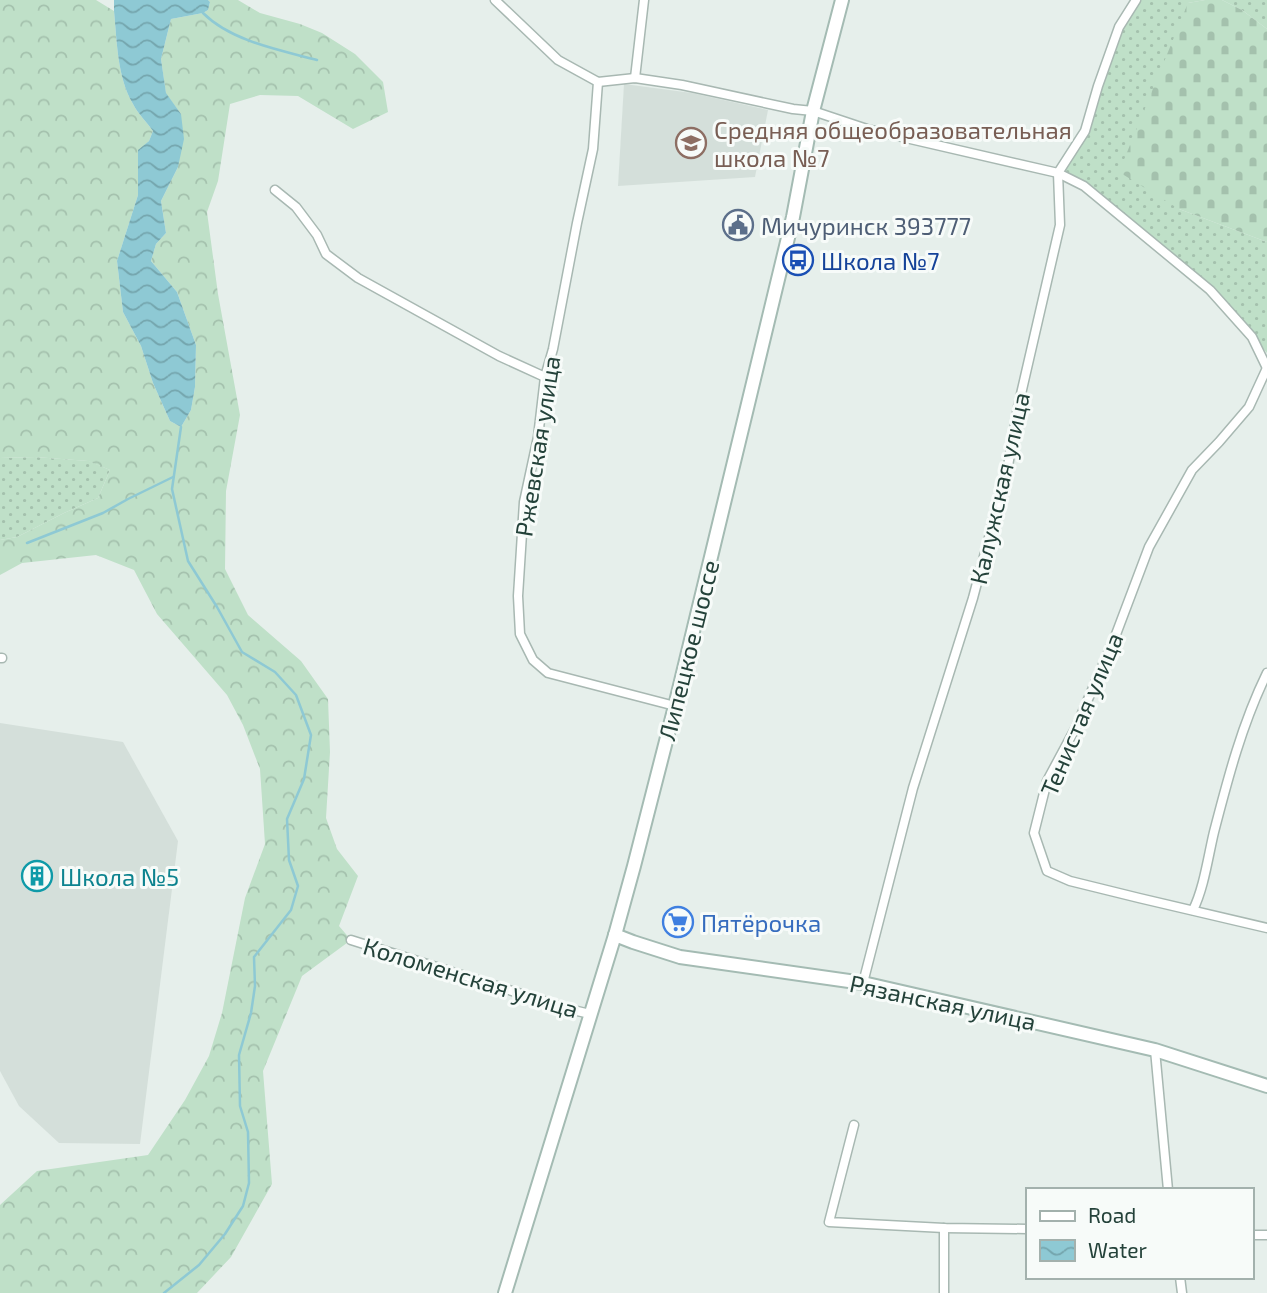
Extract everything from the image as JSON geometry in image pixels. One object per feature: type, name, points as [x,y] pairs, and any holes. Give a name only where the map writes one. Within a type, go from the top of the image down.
[{"type":"main road","name":"Липецкое шоссе","points":[[505,1293],[615,935],[675,706],[793,217],[813,111],[842,0]]},
{"type":"main road","name":"Рязанская улица","points":[[615,935],[680,957],[863,983],[1154,1050],[1267,1086]]},
{"type":"street","points":[[495,0],[558,60],[598,82]]},
{"type":"street","points":[[635,78],[643,0]]},
{"type":"street","points":[[1058,173],[1085,131],[1119,27],[1136,0]]},
{"type":"street","name":"Тенистая улица","points":[[598,82],[635,78],[813,111],[867,129],[1058,173],[1084,186],[1210,290],[1252,337],[1267,368],[1249,407],[1192,470],[1149,547],[1115,638],[1076,727],[1048,781],[1034,833],[1047,871],[1070,881],[1267,928]]},
{"type":"street","name":"Ржевская улица","points":[[598,82],[593,149],[553,349],[545,376],[538,437],[524,502],[518,596],[520,634],[533,660],[548,673],[675,706]]},
{"type":"street","name":"Калужская улица","points":[[863,983],[913,788],[973,598],[1008,466],[1018,407],[1060,225],[1058,173]]},
{"type":"street","points":[[275,190],[296,207],[317,235],[326,254],[358,278],[499,356],[545,376]]},
{"type":"street","points":[[1252,337],[1267,353]]},
{"type":"street","points":[[1193,910],[1199,898],[1236,749],[1267,673]]},
{"type":"street","name":"Коломенская улица","points":[[351,940],[590,1014]]},
{"type":"street","points":[[1154,1050],[1168,1188]]},
{"type":"street","points":[[854,1125],[829,1222],[1026,1229]]},
{"type":"street","points":[[944,1227],[944,1293]]},
{"type":"shaded area","name":"Средняя общеобразовательная школа №7","points":[[624,84],[692,93],[768,110],[755,177],[618,186]]},
{"type":"shaded area","points":[[0,723],[123,742],[178,841],[140,1144],[59,1143],[19,1106],[0,1071]]},
{"type":"green space","points":[[0,0],[96,0],[114,11],[124,82],[135,108],[153,131],[149,141],[138,151],[138,195],[117,261],[123,312],[141,346],[153,383],[170,421],[181,427],[191,410],[195,387],[196,345],[177,292],[151,261],[156,244],[166,233],[161,201],[178,167],[181,114],[166,94],[161,59],[171,19],[203,13],[208,10],[208,0],[238,0],[260,13],[322,33],[355,54],[383,82],[388,112],[353,129],[298,96],[260,95],[230,104],[218,181],[207,212],[218,294],[240,415],[226,491],[225,569],[248,615],[301,661],[328,699],[330,752],[326,818],[337,849],[358,876],[339,926],[351,940],[302,976],[263,1071],[272,1184],[231,1257],[197,1293],[0,1293],[0,1205],[37,1171],[148,1155],[185,1100],[209,1056],[222,1013],[245,898],[265,844],[260,769],[243,725],[227,695],[157,614],[134,570],[96,555],[22,563],[0,575],[0,540],[17,537],[98,498],[110,470],[88,461],[35,457],[0,458]]},
{"type":"green space","points":[[1136,0],[1205,0],[1188,3],[1179,209],[1267,242],[1267,353],[1210,290],[1084,186],[1058,173],[1085,131],[1119,27]]},
{"type":"green space","points":[[1222,0],[1267,0],[1267,29],[1242,10]]},
{"type":"green space","points":[[1222,0],[1242,10],[1267,29],[1267,242],[1179,209],[1119,172],[1188,3]]},
{"type":"green space","points":[[35,457],[89,461],[110,470],[98,498],[17,537],[0,540],[0,458]]},
{"type":"water","points":[[114,0],[210,2],[208,10],[203,13],[171,19],[161,59],[166,93],[181,114],[184,139],[178,167],[161,201],[166,233],[156,244],[151,261],[177,292],[196,345],[195,387],[191,410],[181,427],[170,421],[153,383],[141,346],[123,312],[117,261],[138,195],[138,150],[149,141],[153,131],[135,108],[124,82],[117,46]]},
{"type":"waterway","points":[[203,13],[214,23],[241,38],[317,60]]},
{"type":"waterway","points":[[164,1293],[199,1265],[225,1234],[243,1206],[249,1183],[248,1132],[240,1106],[239,1055],[251,1013],[255,986],[254,957],[291,910],[298,886],[289,860],[287,819],[304,779],[311,735],[296,695],[275,672],[242,652],[188,561],[172,489],[181,427]]},
{"type":"waterway","points":[[27,543],[103,513],[173,477]]},
{"type":"place","name":"Средняя общеобразовательная школа №7","points":[[691,143]]},
{"type":"place","name":"Мичуринск 393777","points":[[738,225]]},
{"type":"place","name":"Школа №7","points":[[798,260]]},
{"type":"place","name":"Школа №5","points":[[37,876]]},
{"type":"place","name":"Пятёрочка","points":[[678,922]]}]
